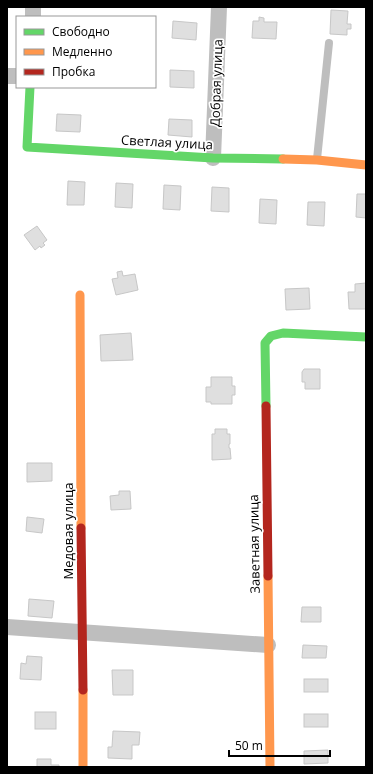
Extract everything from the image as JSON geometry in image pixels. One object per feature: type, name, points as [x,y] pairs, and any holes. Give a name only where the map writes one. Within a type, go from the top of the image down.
[{"type":"street","name":"Добрая улица","points":[[213,158],[219,7]]},
{"type":"street","name":"Светлая улица","points":[[30,88],[27,147],[213,158],[317,160],[366,165]]},
{"type":"street","name":"Медовая улица","points":[[80,295],[83,767]]},
{"type":"street","name":"Заветная улица","points":[[270,767],[265,343],[271,336],[283,333],[366,337]]},
{"type":"street","points":[[7,627],[268,645]]},
{"type":"lane","points":[[317,160],[329,43]]},
{"type":"building","points":[[331,10],[348,11],[347,24],[351,24],[351,29],[347,29],[347,35],[330,34]]},
{"type":"building","points":[[259,17],[264,18],[264,22],[277,22],[276,39],[252,38],[253,21],[259,21]]},
{"type":"building","points":[[173,21],[197,23],[196,40],[172,38]]},
{"type":"building","points":[[170,70],[194,71],[194,88],[170,87]]},
{"type":"building","points":[[57,114],[81,115],[80,132],[56,131]]},
{"type":"building","points":[[169,119],[192,120],[192,137],[168,135]]},
{"type":"building","points":[[68,181],[85,182],[84,205],[67,205]]},
{"type":"building","points":[[116,183],[133,184],[132,208],[115,207]]},
{"type":"building","points":[[164,185],[181,186],[180,210],[163,209]]},
{"type":"building","points":[[212,187],[229,188],[229,212],[211,211]]},
{"type":"building","points":[[357,194],[366,194],[366,218],[356,217]]},
{"type":"building","points":[[260,199],[277,200],[276,224],[259,223]]},
{"type":"building","points":[[308,202],[325,202],[324,226],[307,225]]},
{"type":"building","points":[[37,226],[47,240],[43,243],[45,245],[41,248],[40,246],[35,250],[24,235]]},
{"type":"building","points":[[122,271],[123,276],[135,274],[138,290],[116,295],[112,279],[118,278],[117,272]]},
{"type":"building","points":[[366,283],[366,309],[349,309],[348,292],[355,292],[355,284]]},
{"type":"building","points":[[309,288],[310,309],[286,310],[285,289]]},
{"type":"building","points":[[131,333],[133,360],[101,361],[100,335]]},
{"type":"building","points":[[304,369],[320,369],[320,389],[305,389],[305,382],[302,382],[302,372]]},
{"type":"building","points":[[211,377],[232,377],[232,386],[235,386],[235,395],[232,395],[232,404],[211,404],[211,402],[206,402],[206,387],[211,387]]},
{"type":"building","points":[[215,429],[227,429],[227,434],[230,434],[229,448],[231,459],[212,460],[212,434],[215,434]]},
{"type":"building","points":[[27,463],[52,463],[52,481],[27,482]]},
{"type":"building","points":[[119,491],[130,491],[131,509],[111,510],[110,496],[119,495]]},
{"type":"building","points":[[27,517],[44,519],[42,533],[26,531]]},
{"type":"building","points":[[29,599],[54,601],[52,618],[28,616]]},
{"type":"building","points":[[302,607],[321,607],[321,622],[301,622]]},
{"type":"building","points":[[303,645],[327,646],[326,658],[302,658]]},
{"type":"building","points":[[27,656],[42,657],[41,680],[20,679],[21,663],[26,664]]},
{"type":"building","points":[[112,670],[133,670],[133,695],[113,695]]},
{"type":"building","points":[[304,679],[328,679],[328,692],[304,692]]},
{"type":"building","points":[[35,712],[56,712],[56,729],[35,729]]},
{"type":"building","points":[[304,714],[328,714],[328,727],[304,727]]},
{"type":"building","points":[[113,731],[140,732],[139,745],[132,745],[132,759],[108,758],[108,747],[112,747]]},
{"type":"building","points":[[328,750],[328,763],[304,764],[304,751]]},
{"type":"building","points":[[37,759],[51,759],[51,765],[59,765],[59,767],[37,767]]},
{"type":"traffic: fast","points":[[30,88],[27,147],[213,158],[283,159]]},
{"type":"traffic: fast","points":[[266,406],[265,343],[271,336],[283,333],[366,337]]},
{"type":"traffic: slow","points":[[283,159],[317,160],[366,165]]},
{"type":"traffic: slow","points":[[80,295],[81,528]]},
{"type":"traffic: slow","points":[[268,576],[270,767]]},
{"type":"traffic: slow","points":[[83,690],[83,767]]},
{"type":"traffic: jam","points":[[266,406],[268,576]]},
{"type":"traffic: jam","points":[[81,528],[83,690]]}]
